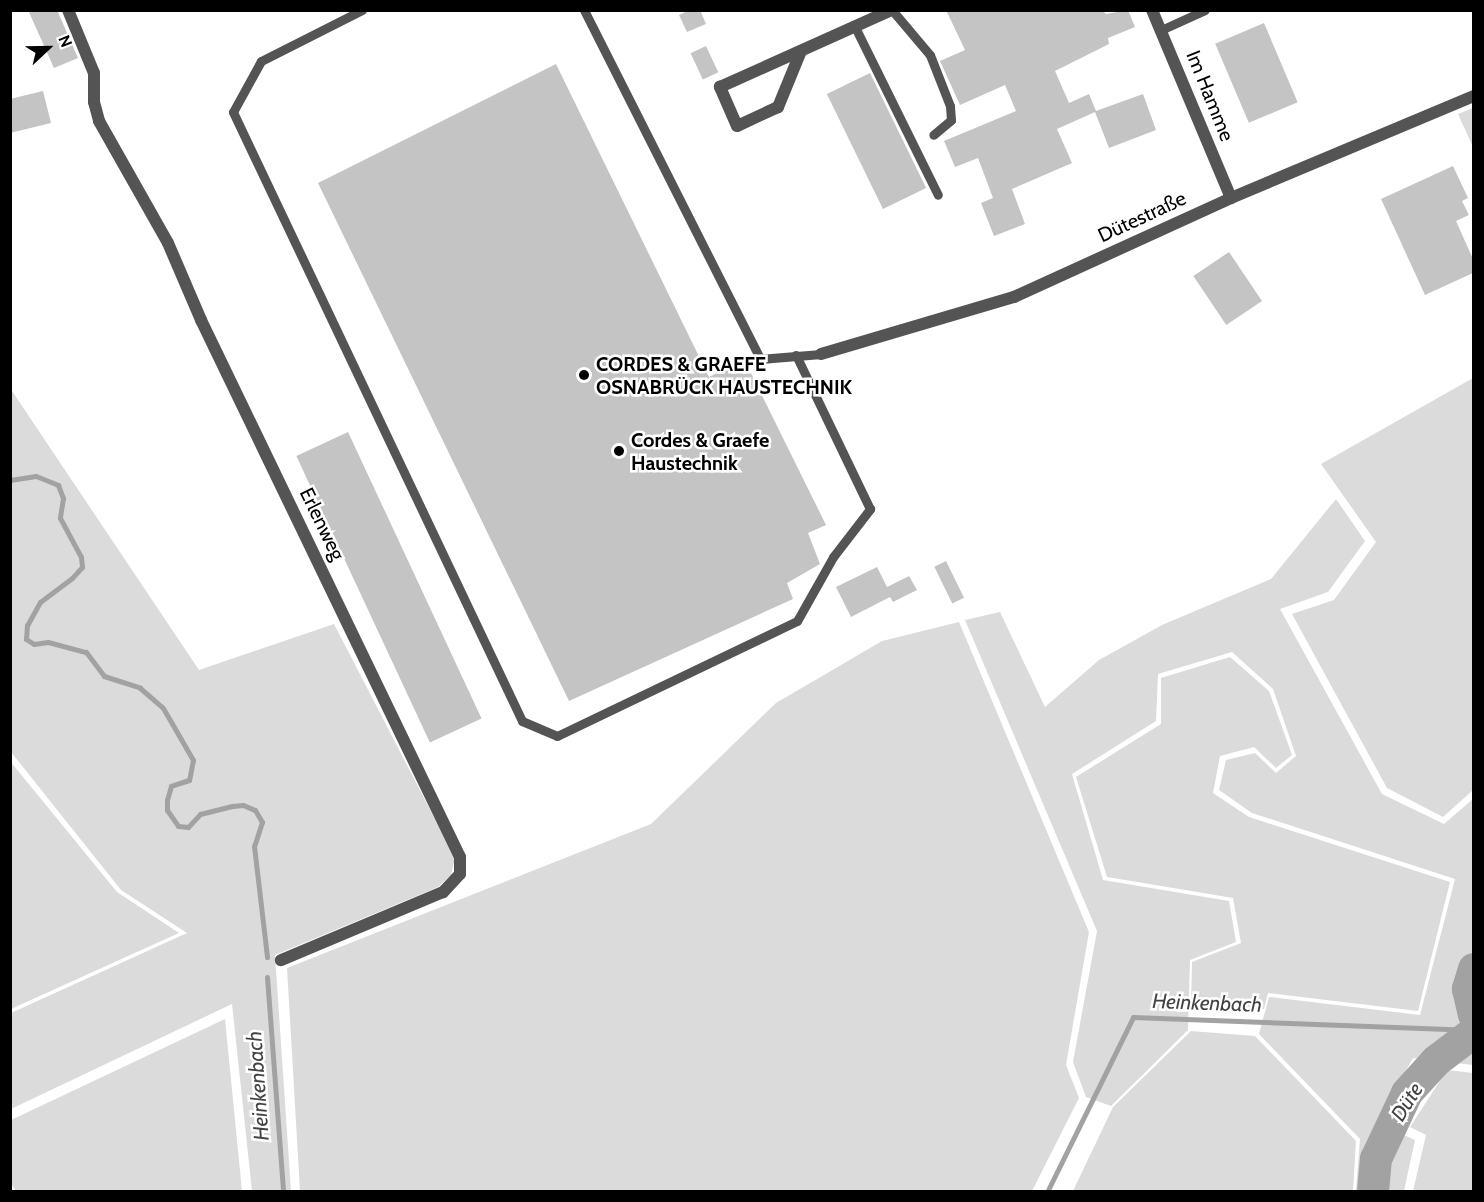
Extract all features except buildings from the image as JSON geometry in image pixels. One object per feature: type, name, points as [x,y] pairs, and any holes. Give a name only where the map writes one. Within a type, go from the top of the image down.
[{"type":"street","name":"Erlenweg","points":[[68,10],[94,73],[94,102],[99,121],[168,243],[201,320],[459,857],[460,874],[443,892],[281,960]]},
{"type":"street","points":[[801,51],[778,108],[737,126],[720,87],[892,10]]},
{"type":"street","name":"Im Hamme","points":[[1152,10],[1231,198]]},
{"type":"street","name":"Dütestraße","points":[[821,354],[1014,297],[1231,198],[1473,96]]},
{"type":"lane","points":[[362,10],[261,61],[232,112],[522,721],[557,736],[797,621],[833,556],[870,509],[796,355]]},
{"type":"lane","points":[[584,10],[760,359],[821,354]]},
{"type":"lane","points":[[892,10],[930,56],[950,106],[951,120],[933,135]]},
{"type":"lane","points":[[1161,30],[1205,10]]},
{"type":"lane","points":[[855,27],[938,195]]},
{"type":"shaded area","points":[[1473,108],[1473,147],[1458,114]]},
{"type":"shaded area","points":[[1473,378],[1473,790],[1443,817],[1387,788],[1292,614],[1334,600],[1376,542],[1321,464]]},
{"type":"shaded area","points":[[10,388],[199,670],[334,624],[455,858],[451,875],[438,887],[275,955],[291,1191],[252,1191],[232,1004],[11,1109],[11,1013],[187,933],[121,890],[11,752]]},
{"type":"shaded area","points":[[1336,499],[1365,541],[1328,592],[1280,609],[1382,794],[1444,824],[1473,799],[1473,1065],[1413,1058],[1377,1123],[1415,1140],[1404,1191],[1356,1191],[1360,1139],[1259,1034],[1269,997],[1420,1015],[1455,879],[1252,813],[1219,790],[1226,760],[1255,753],[1276,773],[1296,756],[1273,689],[1232,652],[1158,674],[1156,721],[1072,774],[1103,880],[1229,901],[1236,942],[1190,960],[1188,1030],[1111,1106],[1086,1097],[1073,1062],[1097,931],[965,620],[1000,612],[1045,707],[1099,660],[1162,625],[1271,579]]},
{"type":"shaded area","points":[[959,622],[1089,932],[1066,1065],[1079,1098],[1032,1191],[300,1191],[287,968],[651,824],[776,703],[882,641]]},
{"type":"shaded area","points":[[1230,657],[1269,691],[1292,755],[1276,768],[1254,747],[1220,756],[1213,793],[1249,817],[1450,882],[1418,1011],[1268,993],[1264,1009],[1191,1006],[1192,962],[1241,943],[1233,898],[1107,877],[1076,777],[1161,724],[1161,678]]},
{"type":"shaded area","points":[[10,761],[117,892],[179,933],[11,1009]]},
{"type":"shaded area","points":[[225,1019],[242,1191],[16,1191],[11,1183],[11,1120]]},
{"type":"shaded area","points":[[1191,1031],[1255,1036],[1356,1141],[1353,1191],[1073,1191],[1113,1107]]},
{"type":"shaded area","points":[[1447,1070],[1473,1073],[1473,1191],[1413,1191],[1426,1135],[1410,1127]]},
{"type":"waterway","name":"Heinkenbach","points":[[10,480],[36,476],[58,485],[63,498],[60,518],[81,557],[82,567],[72,578],[40,602],[27,625],[26,639],[34,644],[48,642],[86,652],[104,676],[140,688],[163,708],[193,760],[189,780],[171,786],[167,800],[167,810],[178,826],[188,827],[200,814],[233,806],[243,805],[255,810],[262,822],[254,846],[267,957]]},
{"type":"waterway","name":"Düte","points":[[1474,969],[1468,989],[1474,1014]]},
{"type":"waterway","name":"Heinkenbach","points":[[267,977],[283,1192]]},
{"type":"waterway","name":"Heinkenbach","points":[[1047,1192],[1133,1017],[1474,1030]]},
{"type":"waterway","name":"Düte","points":[[1373,1192],[1376,1159],[1407,1093],[1436,1061],[1474,1032]]},
{"type":"place","name":"CORDES & GRAEFE OSNABRÜCK HAUSTECHNIK","points":[[584,375]]},
{"type":"place","name":"Cordes & Graefe Haustechnik","points":[[619,451]]}]
